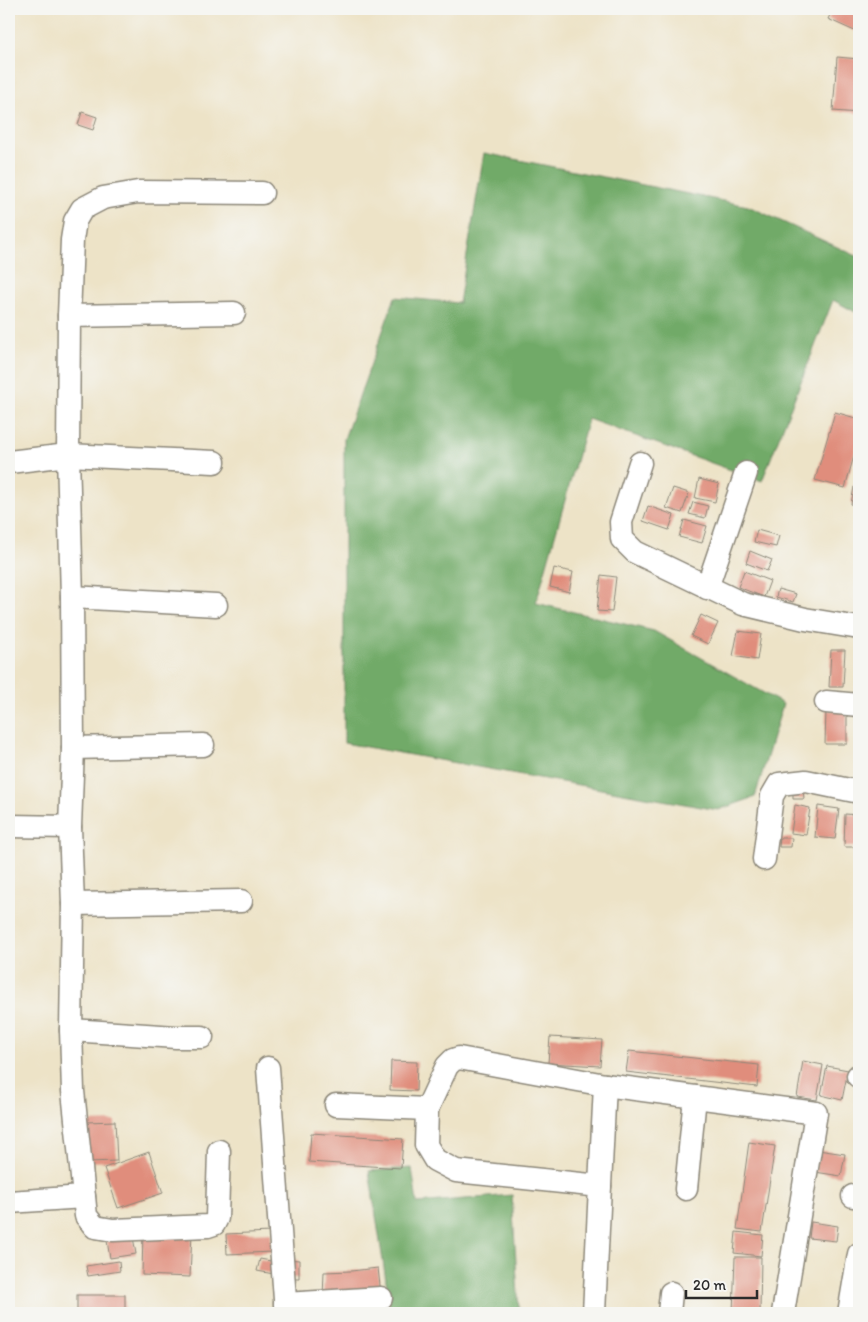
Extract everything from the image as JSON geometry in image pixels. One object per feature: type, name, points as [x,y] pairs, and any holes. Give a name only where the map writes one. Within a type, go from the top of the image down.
[{"type":"street","points":[[218,1151],[217,1218],[214,1224],[208,1226],[113,1230],[95,1227],[86,1216],[73,1091],[71,1030],[73,904],[70,827],[73,748],[72,597],[68,455],[69,316],[72,240],[75,221],[82,209],[103,198],[138,192],[262,193]]},
{"type":"street","points":[[69,316],[234,313]]},
{"type":"street","points":[[9,462],[68,455],[214,462]]},
{"type":"street","points":[[640,463],[622,522],[622,539],[635,552],[742,604],[805,619],[859,628]]},
{"type":"street","points":[[707,588],[746,473]]},
{"type":"street","points":[[72,597],[216,605]]},
{"type":"street","points":[[826,702],[859,705]]},
{"type":"street","points":[[73,748],[203,745]]},
{"type":"street","points":[[764,859],[772,796],[780,784],[806,782],[859,792]]},
{"type":"street","points":[[9,826],[70,827]]},
{"type":"street","points":[[73,904],[241,901]]},
{"type":"street","points":[[71,1030],[202,1037]]},
{"type":"street","points":[[600,1186],[456,1171],[435,1160],[426,1145],[427,1109],[447,1066],[453,1060],[459,1058],[605,1085],[816,1113],[782,1313]]},
{"type":"street","points":[[268,1068],[286,1308],[381,1298]]},
{"type":"street","points":[[594,1313],[605,1085]]},
{"type":"street","points":[[686,1189],[695,1097]]},
{"type":"street","points":[[336,1105],[427,1109]]},
{"type":"street","points":[[9,1202],[84,1197]]},
{"type":"street","points":[[849,1313],[859,1254]]},
{"type":"green space","points":[[484,153],[748,206],[859,257],[859,314],[833,300],[762,481],[588,419],[536,603],[654,631],[783,704],[755,797],[718,810],[344,743],[344,439],[395,297],[459,303]]},
{"type":"green space","points":[[412,1168],[417,1203],[512,1195],[519,1313],[391,1313],[369,1171]]},
{"type":"building","points":[[833,9],[859,9],[859,33],[828,19]]},
{"type":"building","points":[[837,57],[859,59],[859,113],[833,111]]},
{"type":"building","points":[[82,112],[97,117],[93,130],[78,125]]},
{"type":"building","points":[[835,412],[859,419],[859,438],[845,488],[815,480]]},
{"type":"building","points":[[699,479],[719,484],[715,502],[695,498]]},
{"type":"building","points":[[854,487],[859,488],[859,506],[851,504]]},
{"type":"building","points":[[673,488],[689,493],[682,513],[666,508]]},
{"type":"building","points":[[693,502],[708,506],[705,518],[689,514]]},
{"type":"building","points":[[648,506],[674,515],[669,530],[643,521]]},
{"type":"building","points":[[684,520],[707,526],[702,543],[679,537]]},
{"type":"building","points":[[757,530],[779,536],[776,547],[754,542]]},
{"type":"building","points":[[750,551],[772,560],[767,571],[746,563]]},
{"type":"building","points":[[554,568],[573,572],[569,592],[550,587]]},
{"type":"building","points":[[744,571],[770,581],[764,597],[738,587]]},
{"type":"building","points":[[601,575],[616,577],[612,612],[597,611]]},
{"type":"building","points":[[778,589],[796,594],[793,602],[776,597]]},
{"type":"building","points":[[701,615],[718,623],[708,644],[691,636]]},
{"type":"building","points":[[738,631],[761,634],[757,660],[733,656]]},
{"type":"building","points":[[831,650],[845,650],[843,687],[829,687]]},
{"type":"building","points":[[826,710],[847,711],[847,744],[825,744]]},
{"type":"building","points":[[803,788],[804,799],[793,799],[793,789]]},
{"type":"building","points":[[795,805],[810,808],[806,835],[791,833]]},
{"type":"building","points":[[818,806],[839,809],[835,839],[815,837]]},
{"type":"building","points":[[845,814],[859,815],[859,847],[844,847]]},
{"type":"building","points":[[780,838],[792,838],[791,847],[779,847]]},
{"type":"building","points":[[550,1037],[602,1040],[600,1066],[548,1063]]},
{"type":"building","points":[[629,1051],[759,1065],[757,1087],[626,1072]]},
{"type":"building","points":[[391,1061],[417,1062],[416,1091],[390,1090]]},
{"type":"building","points":[[803,1061],[823,1065],[817,1100],[797,1097]]},
{"type":"building","points":[[827,1066],[848,1070],[842,1100],[821,1095]]},
{"type":"building","points":[[115,1121],[117,1161],[87,1162],[86,1122]]},
{"type":"building","points":[[311,1133],[403,1139],[401,1168],[309,1162]]},
{"type":"building","points":[[749,1142],[775,1146],[762,1232],[737,1229]]},
{"type":"building","points":[[818,1150],[845,1154],[841,1176],[815,1172]]},
{"type":"building","points":[[149,1152],[163,1193],[118,1208],[104,1168]]},
{"type":"building","points":[[811,1222],[838,1226],[836,1241],[809,1238]]},
{"type":"building","points":[[143,1231],[192,1232],[190,1277],[142,1275]]},
{"type":"building","points":[[271,1232],[272,1252],[227,1254],[226,1234]]},
{"type":"building","points":[[736,1232],[763,1235],[761,1256],[734,1253]]},
{"type":"building","points":[[133,1237],[136,1254],[110,1258],[107,1241]]},
{"type":"building","points":[[735,1257],[761,1257],[760,1313],[733,1313]]},
{"type":"building","points":[[260,1259],[276,1262],[274,1274],[257,1271]]},
{"type":"building","points":[[287,1259],[299,1260],[299,1278],[286,1278]]},
{"type":"building","points":[[119,1261],[120,1271],[88,1276],[86,1266]]},
{"type":"building","points":[[378,1268],[381,1295],[323,1298],[324,1272]]},
{"type":"building","points":[[77,1295],[125,1295],[125,1313],[77,1313]]}]
